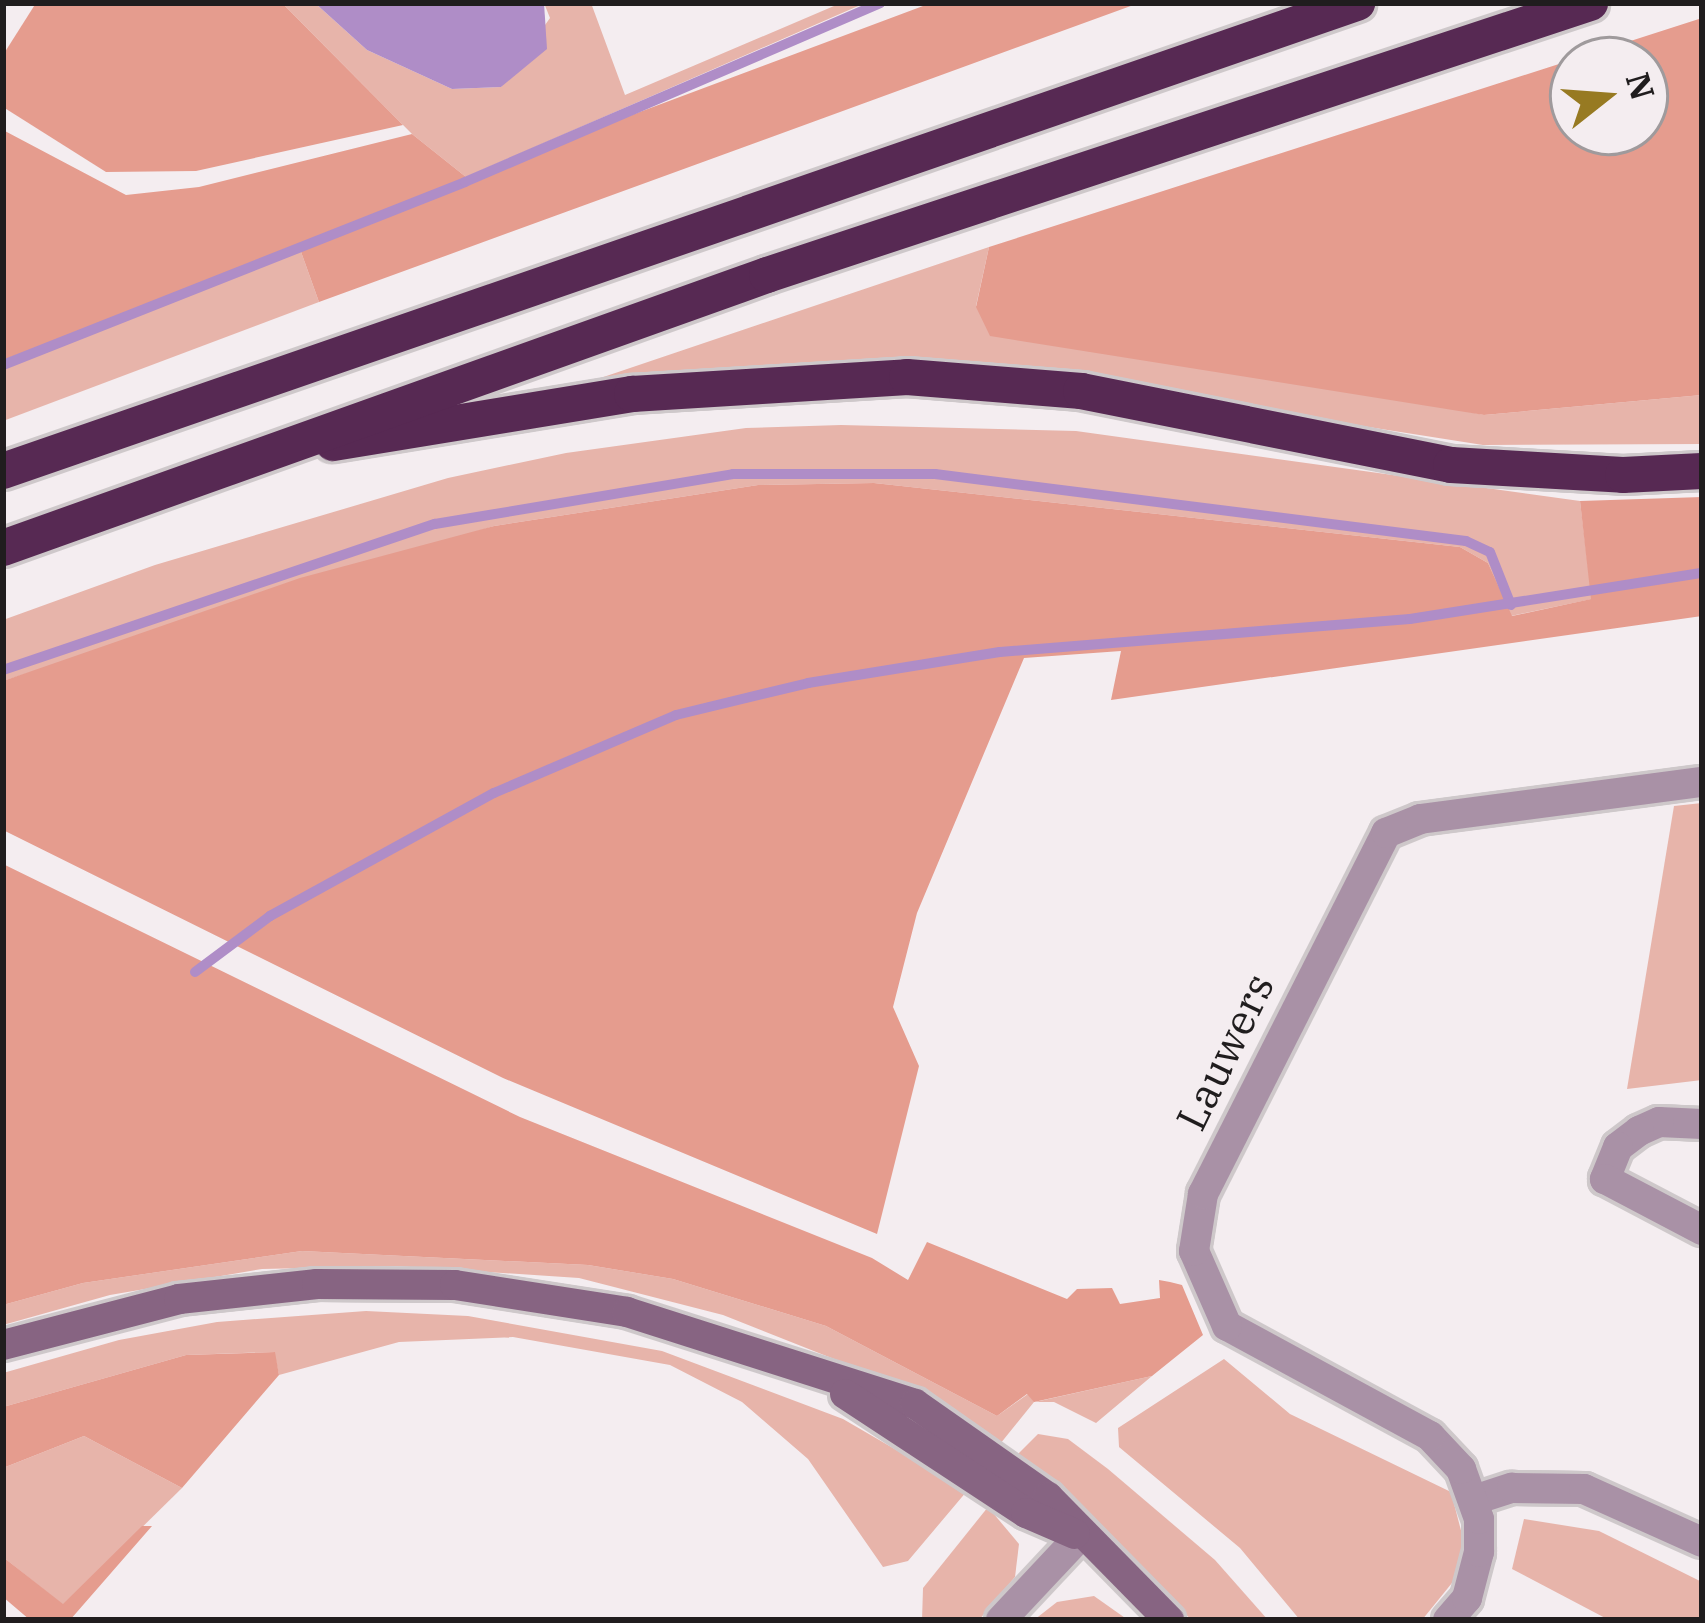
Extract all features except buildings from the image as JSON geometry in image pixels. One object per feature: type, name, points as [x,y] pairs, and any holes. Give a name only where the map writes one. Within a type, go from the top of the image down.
[{"type":"highway","points":[[3,471],[1357,3]]},
{"type":"highway","points":[[3,548],[767,275],[1590,3]]},
{"type":"highway","points":[[270,451],[452,430],[632,394],[886,377],[1081,391],[1469,466],[1623,476],[1702,471]]},
{"type":"street","name":"Lauwers","points":[[1448,1620],[1467,1598],[1476,1567],[1474,1500],[1461,1468],[1430,1436],[1227,1326],[1194,1251],[1203,1194],[1386,832],[1420,819],[1702,782]]},
{"type":"street","points":[[1702,1124],[1659,1122],[1639,1131],[1618,1147],[1605,1179],[1702,1230]]},
{"type":"street","points":[[3,1345],[179,1299],[317,1284],[455,1286],[627,1312],[715,1335],[819,1377],[1026,1513],[1080,1536],[1169,1620]]},
{"type":"street","points":[[1474,1500],[1512,1488],[1583,1489],[1702,1543]]},
{"type":"street","points":[[1001,1620],[1080,1536]]},
{"type":"shaded area","points":[[36,3],[282,3],[403,125],[196,171],[106,172],[3,107],[3,55]]},
{"type":"shaded area","points":[[282,3],[315,3],[367,50],[452,89],[501,87],[550,18],[544,3],[591,3],[625,95],[841,3],[865,3],[466,177],[412,134]]},
{"type":"shaded area","points":[[315,3],[544,3],[547,49],[501,87],[452,89],[367,50]]},
{"type":"shaded area","points":[[931,3],[1139,3],[319,302],[300,249],[3,360],[3,130],[126,195],[199,187],[412,134],[466,177]]},
{"type":"shaded area","points":[[1702,18],[1702,395],[1484,415],[990,336],[976,307],[989,247],[1549,67],[1549,156],[1669,156],[1669,36],[1646,36]]},
{"type":"shaded area","points":[[989,247],[976,306],[1484,415],[1702,395],[1702,444],[1483,445],[1128,389],[559,392]]},
{"type":"shaded area","points":[[300,249],[319,302],[3,421],[3,360]]},
{"type":"shaded area","points":[[841,425],[1076,431],[1580,501],[1592,599],[1511,616],[1488,563],[1460,547],[874,483],[758,485],[494,526],[3,681],[3,620],[155,565],[448,478],[566,453],[746,428]]},
{"type":"shaded area","points":[[874,483],[1460,547],[1488,563],[1512,616],[1591,599],[1580,501],[1702,497],[1702,616],[1111,700],[1121,651],[1024,658],[917,913],[893,1007],[919,1066],[877,1234],[503,1078],[3,830],[3,681],[300,578],[494,526],[758,485]]},
{"type":"shaded area","points":[[1702,803],[1702,1080],[1627,1089],[1674,806]]},
{"type":"shaded area","points":[[3,864],[520,1117],[872,1258],[908,1280],[927,1242],[1067,1299],[1077,1289],[1112,1288],[1120,1304],[1160,1298],[1159,1280],[1170,1282],[1182,1285],[1203,1335],[1152,1376],[1034,1402],[1027,1394],[997,1416],[826,1326],[673,1279],[588,1265],[302,1251],[83,1283],[3,1305]]},
{"type":"shaded area","points":[[302,1251],[588,1265],[673,1279],[826,1326],[997,1416],[1028,1394],[1035,1402],[996,1449],[887,1380],[723,1315],[579,1278],[396,1266],[262,1269],[110,1295],[3,1325],[3,1305],[83,1283]]},
{"type":"shaded area","points":[[366,1311],[468,1316],[662,1351],[843,1419],[967,1491],[908,1561],[883,1567],[808,1459],[742,1402],[670,1365],[513,1337],[399,1342],[279,1375],[274,1352],[186,1355],[3,1407],[3,1373],[119,1340],[217,1322]]},
{"type":"shaded area","points":[[275,1352],[279,1375],[182,1488],[84,1436],[3,1468],[3,1407],[186,1355]]},
{"type":"shaded area","points":[[1224,1359],[1290,1414],[1451,1492],[1465,1546],[1456,1578],[1422,1620],[1300,1620],[1240,1548],[1119,1447],[1118,1428]]},
{"type":"shaded area","points":[[1152,1376],[1096,1423],[1054,1402],[1035,1402]]},
{"type":"shaded area","points":[[1038,1434],[1068,1439],[1108,1469],[1215,1560],[1268,1620],[1192,1620],[1010,1462]]},
{"type":"shaded area","points":[[84,1436],[182,1488],[63,1605],[3,1557],[3,1468]]},
{"type":"shaded area","points":[[988,1507],[1019,1544],[1015,1577],[979,1620],[922,1620],[923,1588]]},
{"type":"shaded area","points":[[1524,1519],[1599,1531],[1702,1582],[1702,1620],[1609,1620],[1512,1569]]},
{"type":"shaded area","points":[[142,1526],[152,1526],[70,1620],[30,1620],[3,1597],[3,1557],[63,1604]]},
{"type":"shaded area","points":[[1094,1596],[1128,1620],[1034,1620],[1057,1602]]},
{"type":"waterway","points":[[3,365],[465,182],[880,3]]},
{"type":"waterway","points":[[3,670],[435,524],[733,474],[935,474],[1466,541],[1490,552],[1511,605]]},
{"type":"waterway","points":[[195,972],[270,916],[494,793],[676,715],[808,683],[1000,652],[1410,619],[1702,573]]}]
